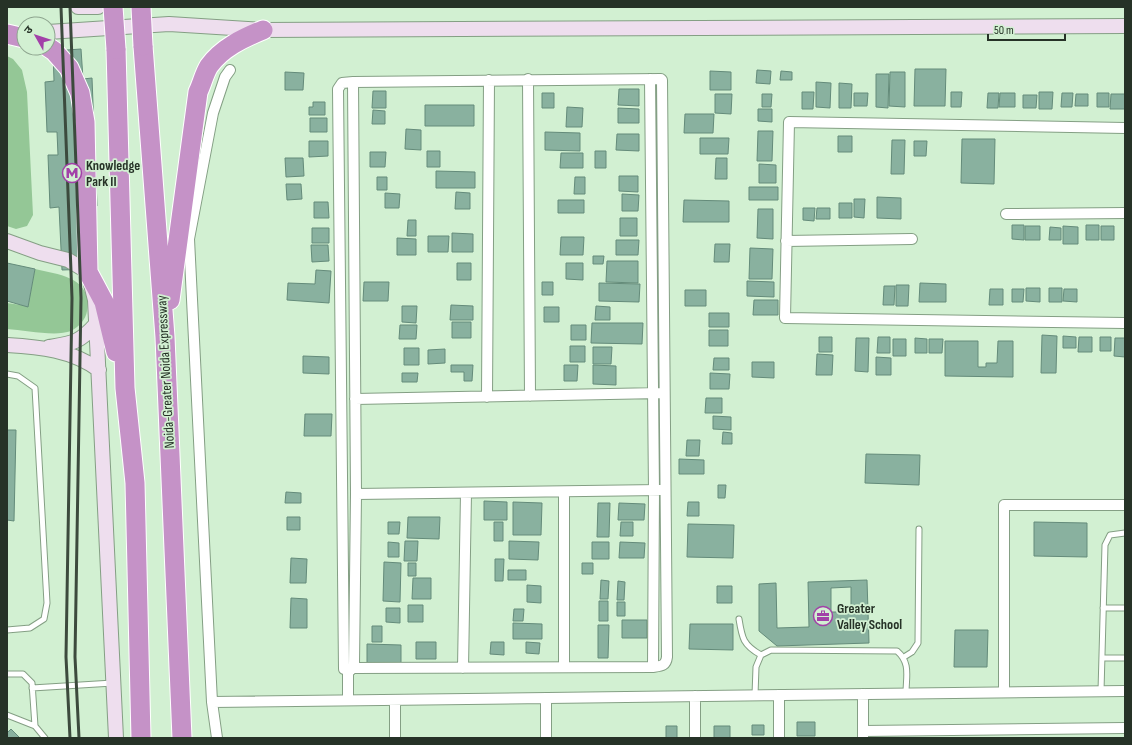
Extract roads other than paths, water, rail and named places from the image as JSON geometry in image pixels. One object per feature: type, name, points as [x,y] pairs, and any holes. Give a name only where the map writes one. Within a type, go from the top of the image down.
[{"type":"highway","points":[[113,7],[116,49],[125,388],[134,483],[141,738]]},
{"type":"highway","name":"Noida-Greater Noida Expressway","points":[[141,7],[165,337],[182,738]]},
{"type":"highway","points":[[165,337],[198,92],[209,67],[226,50],[244,38],[263,30]]},
{"type":"highway","points":[[56,53],[69,68],[80,93],[85,122],[88,272],[104,302],[125,388]]},
{"type":"street","points":[[78,7],[98,7]]},
{"type":"street","points":[[56,31],[169,24],[263,30],[1125,26]]},
{"type":"street","points":[[217,738],[212,702],[189,239],[213,112],[225,77],[230,70]]},
{"type":"street","points":[[528,79],[530,396]]},
{"type":"street","points":[[528,79],[661,79],[664,83],[666,662],[663,666],[653,667],[350,669],[343,666],[338,89],[342,83],[353,82],[528,79]]},
{"type":"street","points":[[650,79],[654,490],[653,667]]},
{"type":"street","points":[[487,397],[489,80]]},
{"type":"street","points":[[348,700],[356,494],[353,82]]},
{"type":"street","points":[[1125,128],[789,122],[785,318],[1125,323]]},
{"type":"street","points":[[651,198],[664,198]]},
{"type":"street","points":[[1006,214],[1125,213]]},
{"type":"street","points":[[786,241],[912,239]]},
{"type":"street","points":[[7,241],[40,253],[68,260],[88,272],[95,300],[116,738]]},
{"type":"street","points":[[44,348],[73,343],[86,335],[96,324]]},
{"type":"street","points":[[7,345],[44,348],[85,360],[99,370]]},
{"type":"street","points":[[355,399],[666,393]]},
{"type":"street","points":[[356,494],[564,493],[666,490]]},
{"type":"street","points":[[464,668],[466,493]]},
{"type":"street","points":[[564,493],[564,667]]},
{"type":"street","points":[[1004,692],[1004,505],[1125,505]]},
{"type":"street","points":[[212,702],[1125,691]]},
{"type":"street","points":[[863,694],[863,734],[1125,728]]},
{"type":"street","points":[[779,695],[779,738]]},
{"type":"street","points":[[695,696],[695,738]]},
{"type":"street","points":[[546,698],[546,738]]},
{"type":"street","points":[[395,700],[395,738]]},
{"type":"lane","points":[[7,374],[18,376],[35,388],[47,603],[44,619],[40,622],[30,628],[7,630]]},
{"type":"lane","points":[[904,657],[912,652],[918,643],[920,529]]},
{"type":"lane","points":[[1101,691],[1105,545],[1110,535],[1125,533]]},
{"type":"lane","points":[[1103,608],[1125,608]]},
{"type":"lane","points":[[739,619],[742,638],[751,650],[761,655]]},
{"type":"lane","points":[[755,695],[756,668],[761,655],[772,650],[897,651],[904,657],[907,665],[906,693]]},
{"type":"lane","points":[[1102,658],[1125,658]]},
{"type":"lane","points":[[7,674],[23,674],[32,683],[35,726]]},
{"type":"lane","points":[[32,688],[114,683]]},
{"type":"lane","points":[[7,716],[35,726],[45,738]]},
{"type":"railway","points":[[61,7],[72,298],[66,657],[70,738]]},
{"type":"railway","points":[[70,7],[81,298],[75,657],[79,738]]},
{"type":"place","name":"Knowledge Park II","points":[[72,173]]},
{"type":"place","name":"Greater Valley School","points":[[823,616]]}]
